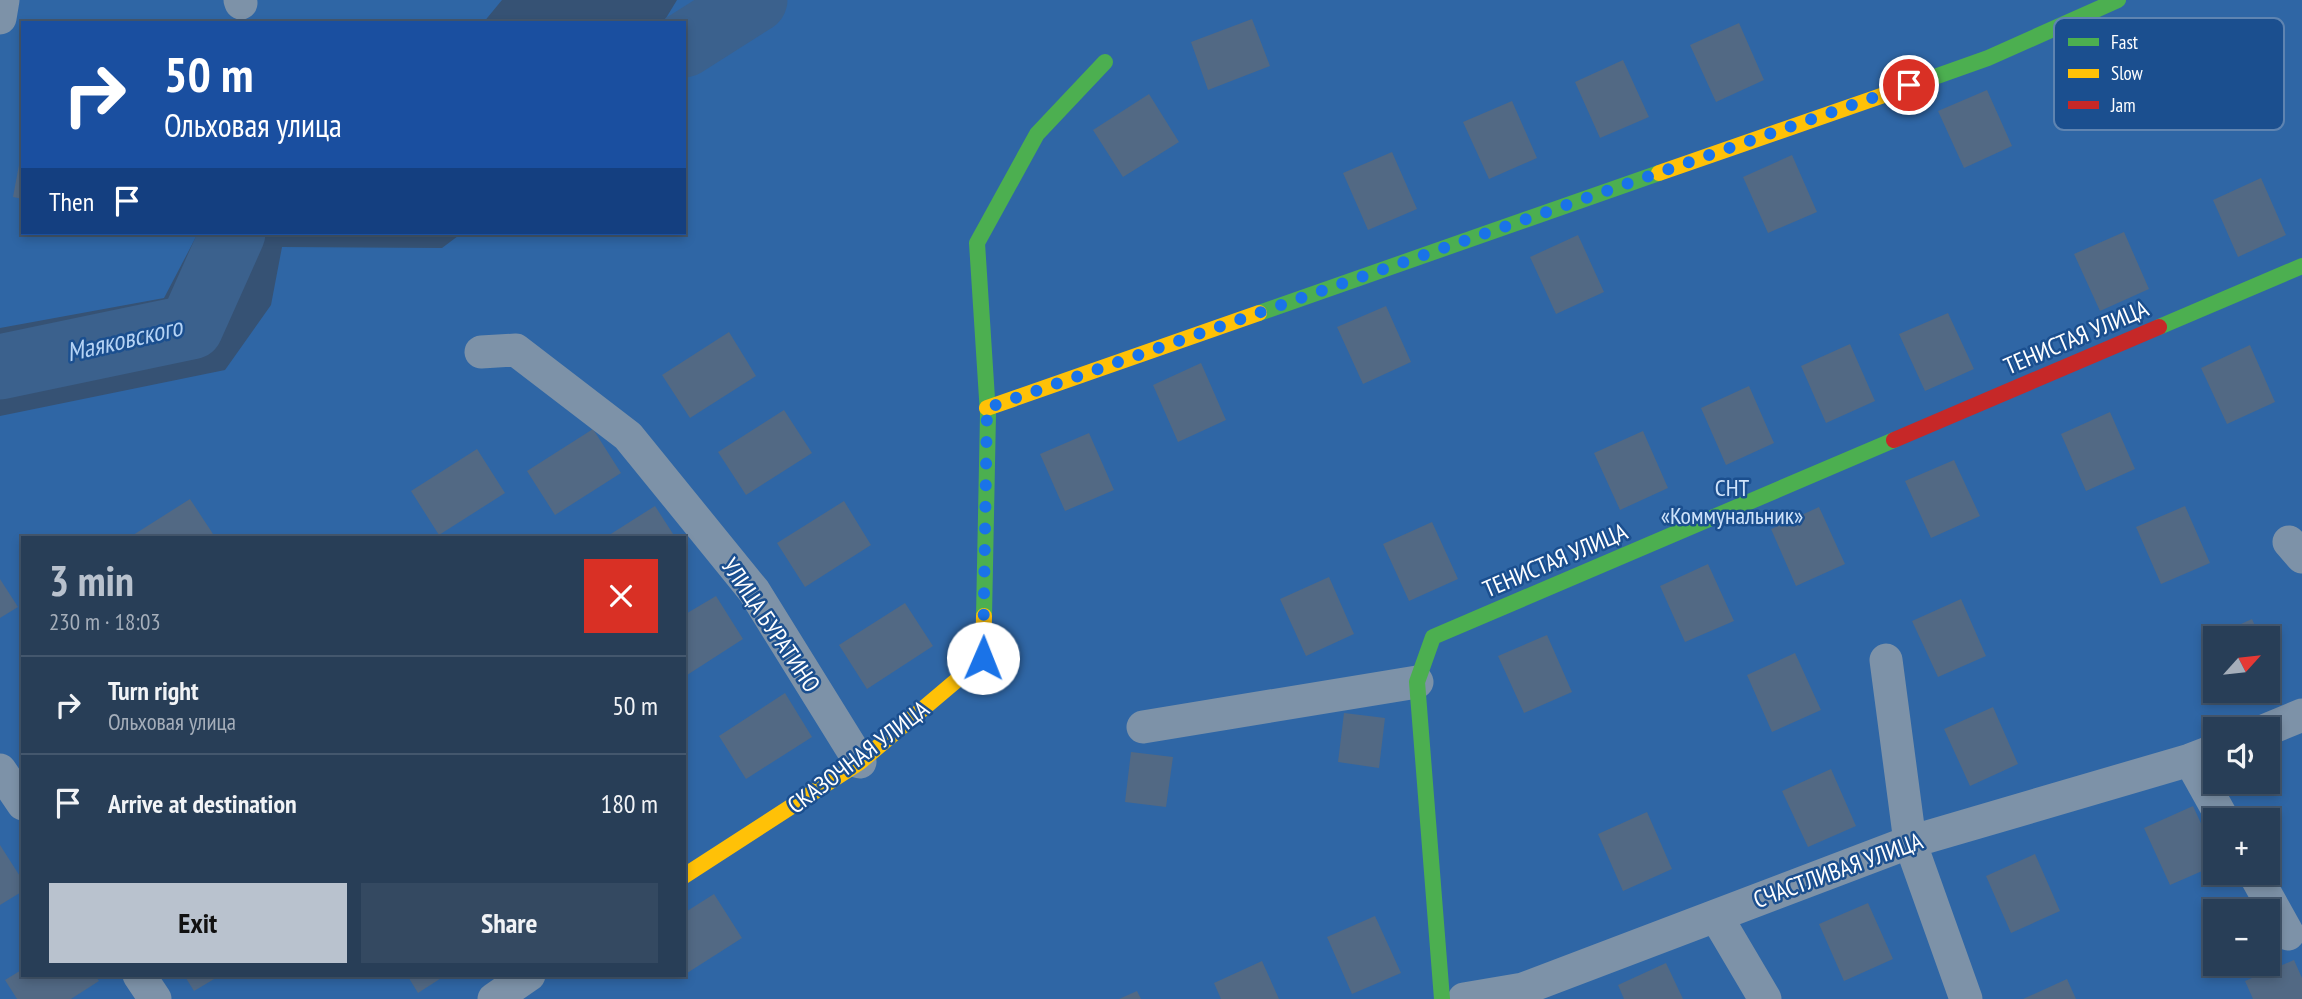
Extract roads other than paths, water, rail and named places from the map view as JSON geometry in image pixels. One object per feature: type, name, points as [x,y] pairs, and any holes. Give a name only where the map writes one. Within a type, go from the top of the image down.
[{"type":"street","points":[[0,18],[2,0]]},
{"type":"street","points":[[2078,18],[2118,0]]},
{"type":"street","points":[[987,408],[1988,58],[2054,29]]},
{"type":"street","name":"СКАЗОЧНАЯ УЛИЦА","points":[[686,875],[860,762],[983,658],[987,408],[977,243],[1037,134],[1105,62]]},
{"type":"street","name":"ТЕНИСТАЯ УЛИЦА","points":[[1443,999],[1417,682],[1433,637],[2302,266]]},
{"type":"street","name":"УЛИЦА БУРАТИНО","points":[[481,352],[516,350],[628,436],[754,591],[860,762]]},
{"type":"street","points":[[1886,660],[1910,842],[1966,999]]},
{"type":"street","points":[[1143,727],[1417,682]]},
{"type":"street","points":[[2280,724],[2302,715]]},
{"type":"street","name":"СЧАСТЛИВАЯ УЛИЦА","points":[[1464,999],[1522,989],[1910,842],[2203,755]]},
{"type":"street","points":[[0,770],[21,801]]},
{"type":"street","points":[[2261,885],[2288,934]]},
{"type":"street","points":[[1716,916],[1765,999]]},
{"type":"street","points":[[140,977],[155,999]]},
{"type":"street","points":[[494,999],[526,977]]},
{"type":"waterway","name":"Маяковского","points":[[686,44],[755,0]]},
{"type":"waterway","name":"Маяковского","points":[[0,367],[191,327],[232,235]]},
{"type":"park label","name":"СНТ «Коммунальник»","points":[[1732,501]]}]
